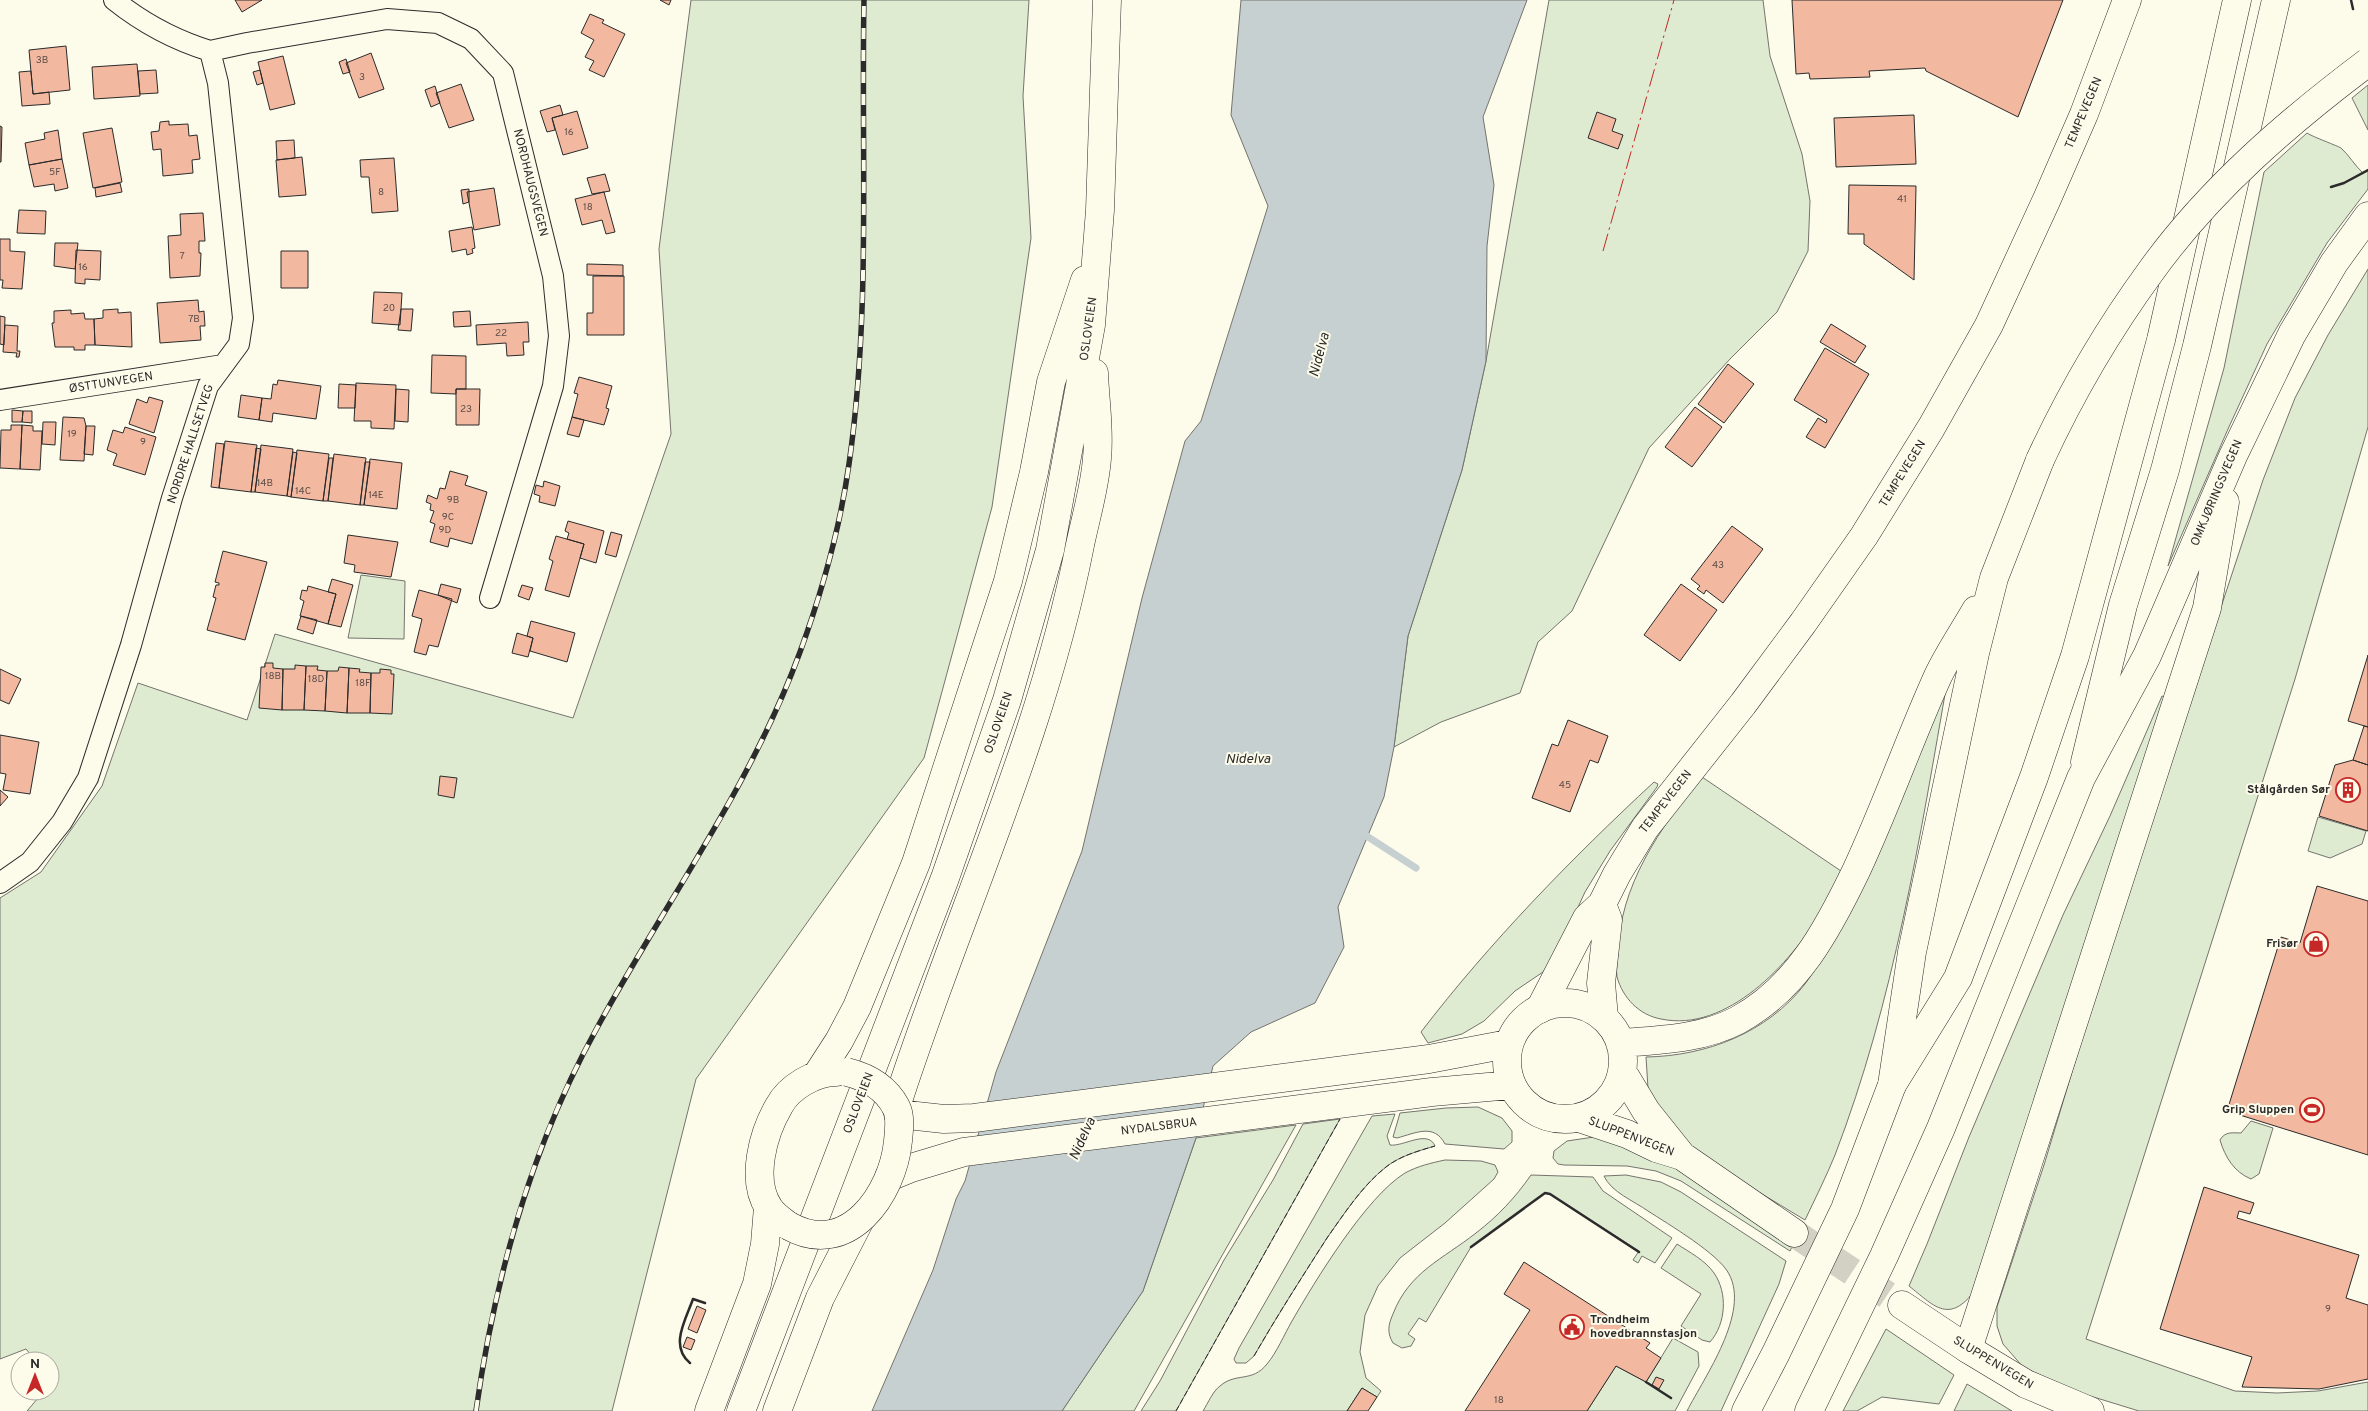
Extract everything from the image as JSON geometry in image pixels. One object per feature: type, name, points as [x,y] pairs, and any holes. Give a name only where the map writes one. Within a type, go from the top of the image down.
[{"type":"main road","name":"OSLOVEIEN","points":[[741,1411],[945,878],[1007,700],[1050,550],[1091,324],[1104,116],[1107,0]]},
{"type":"main road","name":"TEMPEVEGEN","points":[[1540,1008],[1587,918],[1602,904],[1617,874],[1645,828],[1737,712],[1803,623],[1864,536],[1931,428],[1989,325],[2047,200],[2084,114],[2127,0]]},
{"type":"main road","points":[[1746,1411],[1845,1209],[1892,1085],[1958,978],[2027,795],[2075,656],[2163,330],[2237,0]]},
{"type":"main road","points":[[1809,1411],[1876,1274],[1941,1128],[2081,778],[2123,605],[2165,470],[2198,346],[2276,0]]},
{"type":"main road","points":[[1892,1085],[1912,952],[1959,722],[1994,578],[2040,460],[2063,410],[2090,362],[2151,270],[2180,234],[2225,186],[2276,137],[2317,100],[2368,62]]},
{"type":"main road","name":"OMKJØRINGSVEGEN","points":[[2081,778],[2147,656],[2233,456],[2292,334],[2334,264],[2368,216]]},
{"type":"main road","points":[[817,1075],[839,1041],[857,1007],[916,863],[1008,581],[1034,472],[1051,382],[1097,240]]},
{"type":"main road","points":[[897,1111],[888,1095],[871,1081],[847,1072],[817,1075],[800,1084],[785,1097],[779,1105],[769,1129],[760,1168],[763,1194],[768,1207],[776,1217],[798,1231],[825,1234],[842,1231],[860,1220],[873,1208],[889,1177],[898,1147],[897,1111],[1052,668],[1075,571],[1097,458],[1091,324]]},
{"type":"main road","points":[[1968,1349],[2207,608],[2233,456]]},
{"type":"main road","points":[[1620,1043],[1681,1038],[1737,1020],[1776,994],[1814,950],[1837,909],[1882,815],[1939,674],[1994,578]]},
{"type":"main road","points":[[1602,904],[1608,920],[1601,983],[1604,1018]]},
{"type":"main road","points":[[1563,1003],[1578,1004],[1592,1010],[1604,1018],[1614,1030],[1620,1043],[1622,1071],[1618,1084],[1603,1106],[1579,1118],[1553,1119],[1540,1114],[1518,1097],[1511,1085],[1507,1072],[1508,1044],[1522,1021],[1540,1008],[1563,1003]]},
{"type":"main road","points":[[897,1111],[944,1119],[974,1118],[1429,1059],[1508,1044]]},
{"type":"main road","name":"SLUPPENVEGEN","points":[[1622,1071],[1646,1111],[1682,1156],[1794,1233]]},
{"type":"main road","name":"NYDALSBRUA","points":[[889,1177],[911,1168],[964,1152],[1432,1092],[1511,1085]]},
{"type":"main road","name":"SLUPPENVEGEN","points":[[1579,1118],[1627,1134],[1656,1148],[1682,1156]]},
{"type":"main road","points":[[709,1411],[757,1284],[765,1244],[768,1207]]},
{"type":"main road","points":[[777,1411],[820,1298],[860,1220]]},
{"type":"main road","name":"SLUPPENVEGEN","points":[[1902,1305],[1968,1349],[2026,1384],[2090,1411]]},
{"type":"street","points":[[114,0],[137,18],[178,41],[210,52]]},
{"type":"street","name":"NORDHAUGSVEGEN","points":[[210,52],[247,43],[388,19],[438,23],[471,39],[503,73],[553,276],[559,336],[553,386],[490,598]]},
{"type":"street","name":"NORDRE HALLSETVEG","points":[[0,883],[30,862],[62,822],[88,778],[130,645],[172,498],[208,386],[239,344],[243,318],[218,83],[210,52]]},
{"type":"street","name":"ØSTTUNVEGEN","points":[[0,400],[223,365]]},
{"type":"green space","points":[[691,0],[1029,0],[1023,96],[1031,238],[992,507],[924,758],[696,1079],[612,1411],[27,1411],[36,1401],[60,1401],[60,1351],[28,1351],[26,1349],[10,1351],[10,1355],[0,1359],[0,898],[41,872],[102,786],[138,683],[247,720],[275,634],[573,718],[671,434],[659,249]]},
{"type":"green space","points":[[1549,0],[1763,0],[1770,56],[1802,154],[1810,201],[1808,251],[1777,312],[1730,359],[1649,448],[1572,611],[1538,642],[1520,693],[1441,722],[1394,747],[1408,636],[1462,470],[1486,361]]},
{"type":"green space","points":[[2368,85],[2368,130],[2352,98]]},
{"type":"green space","points":[[2307,133],[2341,148],[2363,173],[2368,170],[2368,189],[2327,243],[2267,344],[2168,566],[2224,368],[2264,172]]},
{"type":"green space","points":[[2368,269],[2368,427],[2295,679],[2086,1339],[2235,1391],[2277,1393],[2318,1391],[2368,1382],[2368,1411],[2139,1411],[2074,1391],[2023,1367],[2003,1344],[1997,1326],[1997,1307],[2044,1165],[2119,916],[2263,480],[2295,398],[2328,335]]},
{"type":"green space","points":[[361,575],[405,581],[404,639],[348,638]]},
{"type":"green space","points":[[1948,677],[1903,919],[1874,1038],[1856,1097],[1835,1155],[1805,1220],[1737,1179],[1684,1141],[1672,1128],[1648,1088],[1646,1057],[1691,1052],[1734,1038],[1773,1016],[1805,984],[1831,946]]},
{"type":"green space","points":[[2162,696],[2165,697],[1973,1293],[1956,1308],[1941,1308],[1933,1305],[1909,1286],[1969,1137],[2063,915],[2110,816]]},
{"type":"green space","points":[[1702,777],[1841,871],[1821,912],[1808,932],[1775,972],[1754,990],[1733,1005],[1710,1015],[1686,1021],[1661,1019],[1646,1014],[1633,1004],[1623,992],[1617,977],[1620,929],[1634,882],[1645,859],[1671,816]]},
{"type":"green space","points":[[1654,782],[1658,784],[1657,787],[1610,851],[1585,892],[1555,957],[1543,972],[1515,991],[1484,1021],[1462,1034],[1428,1043],[1421,1032],[1475,966],[1562,871]]},
{"type":"green space","points":[[2318,817],[2366,831],[2362,844],[2330,858],[2308,851]]},
{"type":"green space","points":[[1478,1107],[1502,1118],[1512,1131],[1512,1142],[1504,1149],[1445,1144],[1436,1134],[1424,1131],[1397,1138],[1393,1137],[1400,1113]]},
{"type":"green space","points":[[1395,1114],[1387,1136],[1390,1145],[1427,1139],[1432,1141],[1435,1146],[1397,1160],[1386,1167],[1369,1183],[1327,1238],[1254,1356],[1246,1363],[1236,1363],[1234,1359],[1239,1348],[1372,1116]]},
{"type":"green space","points":[[1340,1119],[1176,1411],[1141,1411],[1160,1381],[1224,1260],[1273,1180],[1303,1124]]},
{"type":"green space","points":[[2251,1121],[2273,1128],[2259,1174],[2251,1179],[2231,1163],[2220,1140],[2227,1134],[2241,1133]]},
{"type":"green space","points":[[1296,1125],[1134,1411],[1062,1411],[1143,1291],[1196,1138]]},
{"type":"green space","points":[[1594,1137],[1642,1150],[1681,1171],[1793,1245],[1790,1251],[1681,1181],[1656,1171],[1627,1166],[1564,1165],[1558,1164],[1553,1158],[1554,1151],[1567,1141]]},
{"type":"green space","points":[[1445,1160],[1481,1161],[1495,1165],[1498,1172],[1494,1179],[1445,1223],[1400,1258],[1378,1286],[1365,1315],[1360,1352],[1366,1378],[1381,1391],[1377,1397],[1362,1388],[1347,1411],[1203,1411],[1217,1388],[1232,1379],[1250,1376],[1267,1364],[1342,1241],[1374,1201],[1405,1173]]},
{"type":"green space","points":[[1531,1175],[1593,1177],[1603,1191],[1672,1238],[1655,1263],[1642,1256],[1638,1263],[1633,1260],[1639,1251],[1550,1194],[1545,1193],[1471,1247],[1426,1322],[1419,1318],[1408,1334],[1415,1339],[1411,1346],[1402,1348],[1393,1343],[1389,1332],[1390,1322],[1408,1287],[1428,1268],[1492,1220]]},
{"type":"green space","points":[[1626,1175],[1661,1182],[1681,1192],[1786,1261],[1779,1284],[1721,1411],[1687,1411],[1714,1363],[1730,1325],[1734,1307],[1734,1290],[1729,1274],[1704,1249],[1680,1231],[1617,1191],[1607,1182],[1604,1176]]},
{"type":"green space","points":[[1677,1244],[1706,1264],[1719,1281],[1723,1299],[1722,1318],[1710,1342],[1702,1340],[1681,1326],[1701,1294],[1661,1268]]},
{"type":"green space","points":[[1886,1329],[1954,1375],[1939,1404],[1882,1397],[1857,1411],[1843,1411]]},
{"type":"green space","points":[[1673,1338],[1698,1352],[1699,1366],[1675,1411],[1587,1411],[1616,1366],[1646,1382]]},
{"type":"green space","points":[[1967,1384],[2012,1411],[1954,1411]]},
{"type":"water","name":"Nidelva","points":[[1241,0],[1527,0],[1483,117],[1494,185],[1487,246],[1486,361],[1462,470],[1408,636],[1394,747],[1384,797],[1338,907],[1344,947],[1315,1003],[1251,1032],[1213,1066],[1196,1138],[1143,1291],[1062,1411],[872,1411],[933,1270],[956,1199],[965,1181],[996,1072],[1082,851],[1142,598],[1185,441],[1201,421],[1268,206],[1231,115]]},
{"type":"building","points":[[235,0],[262,0],[242,12]]},
{"type":"building","points":[[660,0],[671,0],[669,5]]},
{"type":"building","points":[[1792,0],[2063,0],[2018,117],[1926,71],[1925,68],[1869,71],[1870,77],[1810,79],[1809,73],[1796,74]]},
{"type":"building","points":[[590,14],[604,20],[602,23],[625,34],[604,77],[589,70],[594,61],[585,57],[594,40],[581,33]]},
{"type":"building","points":[[66,46],[70,90],[33,94],[29,50]]},
{"type":"building","points":[[371,53],[384,89],[359,98],[346,63]]},
{"type":"building","points":[[283,56],[295,104],[270,110],[258,62]]},
{"type":"building","points":[[346,59],[350,72],[343,74],[339,62]]},
{"type":"building","points":[[137,64],[140,96],[94,99],[92,67]]},
{"type":"building","points":[[156,70],[158,93],[140,94],[138,71]]},
{"type":"building","points":[[260,70],[263,83],[257,85],[253,72]]},
{"type":"building","points":[[31,71],[33,94],[49,92],[50,104],[22,106],[19,72]]},
{"type":"building","points":[[461,84],[474,120],[449,128],[436,93]]},
{"type":"building","points":[[435,86],[440,103],[431,107],[425,90]]},
{"type":"building","points":[[560,105],[563,115],[552,118],[555,130],[547,132],[540,111]]},
{"type":"building","points":[[577,111],[588,148],[563,155],[552,118]]},
{"type":"building","points":[[1597,112],[1616,119],[1612,131],[1623,135],[1618,149],[1588,138]]},
{"type":"building","points":[[1914,115],[1916,164],[1836,167],[1834,118]]},
{"type":"building","points":[[169,121],[169,125],[188,124],[189,136],[197,135],[200,159],[192,160],[193,173],[163,176],[161,149],[153,150],[151,132],[159,131],[160,122]]},
{"type":"building","points":[[0,126],[2,127],[1,162],[0,162]]},
{"type":"building","points":[[112,128],[122,182],[93,188],[83,133]]},
{"type":"building","points":[[58,130],[62,159],[29,165],[25,143],[45,139],[44,133]]},
{"type":"building","points":[[294,140],[295,158],[277,160],[276,141]]},
{"type":"building","points":[[302,157],[306,195],[279,197],[276,160]]},
{"type":"building","points":[[394,158],[398,211],[372,213],[369,177],[361,177],[360,160]]},
{"type":"building","points":[[62,159],[68,188],[55,191],[54,184],[34,187],[29,165]]},
{"type":"building","points":[[605,174],[610,191],[592,194],[587,178]]},
{"type":"building","points":[[120,183],[122,192],[96,197],[95,188]]},
{"type":"building","points":[[1849,185],[1916,186],[1914,280],[1864,244],[1864,234],[1848,234]]},
{"type":"building","points":[[494,188],[500,225],[474,230],[467,192]]},
{"type":"building","points":[[469,189],[469,202],[463,204],[461,190]]},
{"type":"building","points":[[604,192],[615,232],[606,234],[602,220],[582,225],[575,199]]},
{"type":"building","points":[[19,210],[46,211],[45,234],[17,233]]},
{"type":"building","points":[[203,213],[205,241],[199,241],[199,253],[201,253],[200,276],[170,278],[168,236],[181,235],[180,214]]},
{"type":"building","points":[[472,227],[475,248],[472,249],[473,253],[467,255],[466,249],[452,252],[449,231]]},
{"type":"building","points":[[0,239],[10,239],[10,251],[25,252],[22,289],[2,288],[3,280],[0,280]]},
{"type":"building","points":[[55,243],[78,243],[75,269],[54,266]]},
{"type":"building","points":[[76,250],[101,251],[100,280],[85,279],[85,284],[75,283]]},
{"type":"building","points":[[281,251],[308,251],[308,288],[281,288]]},
{"type":"building","points":[[587,264],[623,265],[623,276],[587,275]]},
{"type":"building","points":[[593,276],[624,276],[624,335],[587,335],[587,313],[593,313]]},
{"type":"building","points":[[374,292],[402,293],[400,325],[372,323]]},
{"type":"building","points":[[198,300],[199,312],[204,311],[205,326],[200,326],[201,340],[160,343],[157,303]]},
{"type":"building","points":[[118,309],[118,313],[131,312],[132,347],[95,345],[94,319],[103,318],[103,310]]},
{"type":"building","points":[[401,309],[413,309],[411,331],[398,330]]},
{"type":"building","points":[[71,310],[71,314],[84,313],[85,319],[94,319],[95,345],[85,345],[85,350],[74,350],[74,347],[55,347],[52,323],[54,323],[54,311]]},
{"type":"building","points":[[470,311],[471,326],[454,327],[453,312]]},
{"type":"building","points":[[0,316],[5,317],[4,345],[0,344]]},
{"type":"building","points":[[528,322],[529,342],[523,342],[524,355],[507,356],[506,343],[477,345],[476,325]]},
{"type":"building","points":[[1831,324],[1866,346],[1855,363],[1820,342]]},
{"type":"building","points":[[5,325],[18,326],[17,351],[20,351],[19,357],[16,357],[17,353],[3,352]]},
{"type":"building","points":[[1825,348],[1869,374],[1825,448],[1806,437],[1818,418],[1826,423],[1827,420],[1794,400]]},
{"type":"building","points":[[432,355],[466,356],[466,389],[456,389],[456,394],[431,393]]},
{"type":"building","points":[[1728,364],[1754,384],[1724,423],[1698,404]]},
{"type":"building","points":[[579,377],[612,386],[606,408],[609,409],[604,425],[572,417],[578,394],[574,393]]},
{"type":"building","points":[[278,380],[321,386],[316,419],[273,413],[272,422],[259,420],[262,398],[271,399],[273,384],[277,385]]},
{"type":"building","points":[[356,383],[396,385],[394,429],[371,428],[371,421],[354,421]]},
{"type":"building","points":[[339,384],[356,385],[355,408],[338,408]]},
{"type":"building","points":[[396,389],[409,390],[408,422],[395,421]]},
{"type":"building","points":[[456,389],[480,389],[479,425],[456,425]]},
{"type":"building","points":[[241,395],[262,398],[259,420],[238,417]]},
{"type":"building","points":[[149,397],[163,401],[154,433],[129,424],[137,399],[147,403]]},
{"type":"building","points":[[1695,407],[1722,427],[1692,467],[1665,447]]},
{"type":"building","points":[[12,410],[23,411],[22,422],[12,422]]},
{"type":"building","points":[[23,411],[32,411],[32,423],[22,422]]},
{"type":"building","points":[[63,417],[84,418],[86,426],[84,461],[60,460]]},
{"type":"building","points":[[572,417],[584,420],[579,437],[567,434]]},
{"type":"building","points":[[43,422],[56,422],[55,445],[42,444]]},
{"type":"building","points":[[11,425],[22,425],[20,469],[0,468],[1,430],[11,430]]},
{"type":"building","points":[[22,425],[33,426],[33,431],[42,431],[40,470],[20,469]]},
{"type":"building","points":[[86,426],[95,426],[93,455],[84,454]]},
{"type":"building","points":[[125,427],[156,437],[145,475],[113,465],[117,454],[107,450],[113,430],[123,433]]},
{"type":"building","points":[[225,441],[257,445],[251,492],[219,488]]},
{"type":"building","points":[[216,443],[224,444],[219,488],[211,487]]},
{"type":"building","points":[[261,445],[293,449],[287,496],[255,492]]},
{"type":"building","points":[[256,448],[261,449],[255,492],[251,492]]},
{"type":"building","points":[[297,450],[329,454],[323,501],[291,497]]},
{"type":"building","points":[[293,452],[297,453],[291,497],[287,496]]},
{"type":"building","points":[[334,454],[366,458],[360,505],[328,501]]},
{"type":"building","points":[[329,458],[333,458],[328,501],[323,501]]},
{"type":"building","points":[[370,459],[402,463],[397,509],[364,505]]},
{"type":"building","points":[[365,462],[370,462],[364,505],[360,505]]},
{"type":"building","points":[[450,471],[468,476],[465,485],[487,492],[472,544],[450,538],[448,547],[430,542],[435,524],[430,522],[434,511],[430,510],[431,504],[426,502],[428,495],[437,499],[440,488],[445,489]]},
{"type":"building","points":[[544,481],[560,486],[555,506],[539,502],[540,496],[534,494],[536,485],[543,487]]},
{"type":"building","points":[[568,521],[604,531],[596,563],[580,558],[584,544],[567,539],[569,533],[565,531]]},
{"type":"building","points":[[1732,526],[1763,549],[1723,603],[1706,590],[1704,594],[1697,589],[1700,586],[1691,579]]},
{"type":"building","points":[[611,532],[622,535],[616,557],[605,554]]},
{"type":"building","points":[[348,535],[398,542],[391,577],[354,572],[355,565],[344,563]]},
{"type":"building","points":[[556,536],[584,544],[569,597],[545,590],[553,561],[549,559]]},
{"type":"building","points":[[223,551],[267,562],[245,640],[207,630],[216,598],[213,597],[216,585],[219,585],[219,583],[215,582]]},
{"type":"building","points":[[332,579],[353,585],[341,627],[328,624],[336,594],[328,592]]},
{"type":"building","points":[[441,584],[461,589],[457,603],[438,595]]},
{"type":"building","points":[[1681,584],[1717,610],[1680,661],[1644,635]]},
{"type":"building","points":[[522,585],[533,588],[529,600],[518,596]]},
{"type":"building","points":[[308,586],[336,594],[328,624],[300,616],[304,601],[300,599],[302,590],[307,591]]},
{"type":"building","points":[[419,590],[452,599],[438,647],[429,645],[426,655],[414,652],[422,619],[412,616]]},
{"type":"building","points":[[301,616],[317,620],[313,634],[297,629]]},
{"type":"building","points":[[531,621],[575,633],[567,662],[530,651],[533,638],[527,636]]},
{"type":"building","points":[[517,633],[533,638],[528,657],[512,653]]},
{"type":"building","points":[[2368,655],[2368,727],[2348,721]]},
{"type":"building","points":[[265,663],[273,663],[273,668],[283,669],[282,710],[259,708],[261,667],[265,667]]},
{"type":"building","points":[[295,665],[306,666],[304,710],[282,710],[283,669],[295,669]]},
{"type":"building","points":[[306,666],[318,666],[317,670],[327,671],[325,711],[304,710]]},
{"type":"building","points":[[339,667],[349,668],[347,713],[325,711],[327,671],[338,671]]},
{"type":"building","points":[[349,668],[360,669],[359,672],[371,673],[370,713],[347,713]]},
{"type":"building","points":[[0,669],[21,679],[9,704],[0,700]]},
{"type":"building","points":[[380,669],[391,670],[391,674],[394,674],[392,714],[370,713],[371,673],[380,673]]},
{"type":"building","points":[[1568,720],[1608,736],[1598,763],[1590,760],[1570,812],[1532,798],[1552,744],[1558,746]]},
{"type":"building","points":[[2364,726],[2368,727],[2368,765],[2353,760]]},
{"type":"building","points":[[0,735],[39,742],[30,794],[3,790],[6,774],[0,773]]},
{"type":"building","name":"Stålgården Sør","points":[[2353,760],[2368,765],[2368,831],[2319,816],[2335,765]]},
{"type":"building","points":[[440,776],[457,778],[454,798],[438,795]]},
{"type":"building","points":[[0,790],[8,797],[0,806]]},
{"type":"building","points":[[2317,886],[2368,901],[2368,1155],[2227,1111],[2281,937],[2300,943]]},
{"type":"building","points":[[2204,1187],[2254,1203],[2250,1214],[2239,1211],[2237,1218],[2359,1255],[2346,1298],[2368,1305],[2368,1379],[2319,1389],[2242,1387],[2252,1357],[2160,1329]]},
{"type":"building","name":"Trondheim hovedbrannstasjon","points":[[1524,1262],[1650,1343],[1646,1348],[1661,1358],[1646,1382],[1616,1366],[1587,1411],[1465,1411],[1530,1310],[1504,1294]]},
{"type":"building","points":[[697,1306],[706,1310],[697,1333],[688,1329]]},
{"type":"building","points":[[687,1337],[695,1340],[691,1350],[683,1347]]},
{"type":"building","points":[[1656,1377],[1664,1380],[1659,1389],[1652,1385]]},
{"type":"building","points":[[1362,1388],[1377,1397],[1368,1411],[1347,1411]]},
{"type":"waterway","points":[[1362,833],[1416,868]]},
{"type":"tunnel","points":[[1794,1233],[1902,1305]]},
{"type":"railway","points":[[476,1411],[484,1361],[505,1262],[535,1166],[553,1119],[597,1028],[706,843],[757,750],[780,702],[800,652],[829,560],[841,512],[849,464],[860,349],[864,232],[864,0]]},
{"type":"fence","points":[[1176,1411],[1340,1119]]},
{"type":"fence","points":[[1254,1356],[1327,1238],[1361,1191],[1391,1163],[1409,1154],[1435,1146]]},
{"type":"wall","points":[[2351,0],[2353,9]]},
{"type":"wall","points":[[2331,187],[2344,183],[2368,170]]},
{"type":"wall","points":[[1471,1247],[1545,1193],[1550,1194],[1639,1252]]},
{"type":"wall","points":[[690,1363],[681,1349],[681,1332],[693,1299],[705,1303]]},
{"type":"wall","points":[[1646,1382],[1671,1398]]},
{"type":"power","points":[[1603,251],[1674,0]]},
{"type":"place","name":"Stålgården Sør","points":[[2348,790]]},
{"type":"place","name":"Frisør","points":[[2316,944]]},
{"type":"place","name":"Grip Sluppen","points":[[2312,1110]]},
{"type":"place","name":"Trondheim hovedbrannstasjon","points":[[1572,1327]]}]
